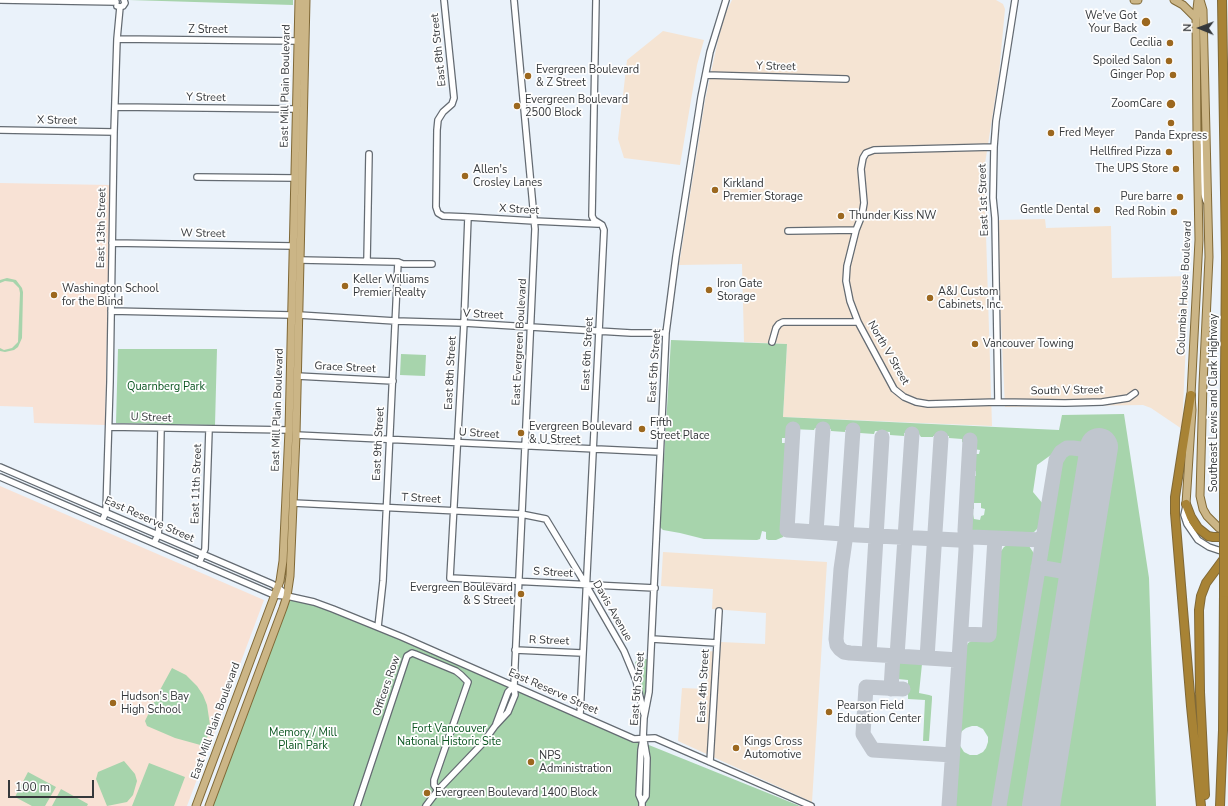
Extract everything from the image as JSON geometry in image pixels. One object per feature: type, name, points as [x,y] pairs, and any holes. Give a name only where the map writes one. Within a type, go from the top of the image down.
[{"type":"highway","name":"Southeast Lewis and Clark Highway","points":[[1220,806],[1223,730],[1226,257],[1222,0]]},
{"type":"highway","points":[[1191,395],[1175,497],[1175,513],[1190,699],[1201,806]]},
{"type":"highway","points":[[1186,504],[1191,517],[1198,528],[1208,536],[1227,537]]},
{"type":"highway","points":[[1219,528],[1227,537]]},
{"type":"highway","points":[[1204,806],[1205,782],[1200,692],[1198,610],[1206,583],[1222,560],[1228,556]]},
{"type":"main road","name":"East Mill Plain Boulevard","points":[[209,806],[287,596],[290,576],[297,376],[293,246],[299,0]]},
{"type":"main road","name":"East Mill Plain Boulevard","points":[[196,806],[280,581],[283,561],[295,315],[300,260],[306,0]]},
{"type":"main road","points":[[1174,0],[1183,5],[1196,18]]},
{"type":"main road","name":"Columbia House Boulevard","points":[[1186,504],[1192,410],[1191,395],[1199,240],[1196,18],[1199,0]]},
{"type":"main road","name":"Columbia House Boulevard","points":[[1199,0],[1203,10],[1209,257],[1203,384],[1200,496],[1203,509],[1207,516],[1219,528]]},
{"type":"street","points":[[0,0],[117,3],[124,5],[124,0]]},
{"type":"street","name":"East 8th Street","points":[[438,213],[436,207],[438,120],[443,112],[452,104],[454,98],[444,0]]},
{"type":"street","name":"East Evergreen Boulevard","points":[[426,806],[438,790],[482,744],[508,712],[515,696],[515,650],[535,240],[530,156],[514,0]]},
{"type":"street","name":"East 6th Street","points":[[580,715],[604,230],[592,216],[596,0]]},
{"type":"street","name":"East 5th Street","points":[[642,804],[639,795],[641,750],[644,718],[649,695],[666,334],[696,129],[714,39],[726,0]]},
{"type":"street","name":"East 1st Street","points":[[998,402],[995,218],[993,198],[994,147],[996,121],[1015,0]]},
{"type":"street","name":"East 13th Street","points":[[102,521],[106,512],[109,427],[117,3]]},
{"type":"street","name":"Z Street","points":[[117,40],[298,41]]},
{"type":"street","name":"Y Street","points":[[706,75],[846,78]]},
{"type":"street","name":"Y Street","points":[[115,107],[296,109]]},
{"type":"street","name":"X Street","points":[[0,130],[114,132]]},
{"type":"street","points":[[1197,135],[1202,140],[1203,144],[1204,194],[1208,207]]},
{"type":"street","points":[[858,322],[850,301],[846,281],[847,266],[864,203],[861,169],[863,158],[866,153],[874,150],[994,147]]},
{"type":"street","points":[[367,261],[369,154]]},
{"type":"street","points":[[198,177],[295,178]]},
{"type":"street","name":"X Street","points":[[438,213],[443,216],[600,224]]},
{"type":"street","name":"East 8th Street","points":[[450,578],[464,324],[468,217]]},
{"type":"street","points":[[788,230],[856,230]]},
{"type":"street","name":"W Street","points":[[112,243],[293,246]]},
{"type":"street","points":[[300,260],[432,264]]},
{"type":"street","name":"East 9th Street","points":[[378,627],[383,581],[398,262]]},
{"type":"street","name":"V Street","points":[[110,312],[295,315],[666,334]]},
{"type":"street","name":"North V Street","points":[[772,342],[776,328],[783,322],[858,322],[894,390],[904,397],[916,402],[928,404],[998,402]]},
{"type":"street","name":"Grace Street","points":[[297,376],[393,381]]},
{"type":"street","name":"South V Street","points":[[998,402],[1102,402],[1128,398],[1136,393]]},
{"type":"street","name":"U Street","points":[[109,427],[209,430],[289,430]]},
{"type":"street","points":[[154,543],[158,535],[161,429]]},
{"type":"street","name":"East 11th Street","points":[[199,563],[205,549],[209,430]]},
{"type":"street","name":"U Street","points":[[296,435],[525,447],[660,452]]},
{"type":"street","name":"East Reserve Street","points":[[0,467],[277,587],[287,596]]},
{"type":"street","name":"East Reserve Street","points":[[0,477],[274,595],[287,596],[314,602],[378,627],[634,739],[655,738],[811,806]]},
{"type":"street","name":"T Street","points":[[293,503],[521,514],[547,520]]},
{"type":"street","name":"Columbia House Boulevard","points":[[1186,504],[1184,515],[1187,524],[1198,540],[1209,547],[1228,552]]},
{"type":"street","name":"Davis Avenue","points":[[547,520],[624,651],[636,680],[644,718]]},
{"type":"street","name":"S Street","points":[[450,578],[655,588]]},
{"type":"street","name":"East 4th Street","points":[[710,762],[719,611]]},
{"type":"street","points":[[652,639],[717,643]]},
{"type":"street","name":"R Street","points":[[515,650],[582,653]]},
{"type":"street","name":"Officers Row","points":[[357,806],[407,656],[409,654],[415,654],[456,671],[468,682],[434,780],[434,785],[438,790]]},
{"type":"shaded area","points":[[732,0],[996,0],[1003,4],[1005,9],[999,74],[984,170],[992,426],[783,417],[787,344],[744,342],[742,264],[679,265],[705,100],[718,40],[726,12]]},
{"type":"shaded area","points":[[663,31],[704,40],[697,65],[680,165],[624,158],[618,139],[627,60]]},
{"type":"shaded area","name":"Washington School for the Blind","points":[[0,183],[110,185],[105,425],[34,423],[33,407],[0,406]]},
{"type":"shaded area","points":[[1045,219],[1046,228],[1111,226],[1112,278],[1189,276],[1182,429],[1151,408],[1143,405],[1005,407],[999,280],[999,220]]},
{"type":"shaded area","name":"Hudson's Bay High School","points":[[0,486],[264,600],[187,806],[0,806]]},
{"type":"shaded area","points":[[663,552],[827,562],[812,802],[678,741],[682,688],[707,689],[709,651],[720,652],[721,642],[765,644],[766,613],[712,609],[713,589],[661,586]]},
{"type":"green space","points":[[129,0],[293,0],[293,5]]},
{"type":"green space","points":[[7,278],[16,280],[23,292],[22,338],[18,347],[14,350],[5,352],[0,351],[0,348],[4,350],[12,348],[18,342],[20,293],[19,288],[13,282],[5,281],[0,283],[0,280]]},
{"type":"green space","points":[[671,340],[787,344],[783,417],[1059,430],[1062,415],[1124,414],[1149,578],[1156,806],[1049,806],[1108,445],[1089,443],[1065,444],[1037,465],[1033,492],[1044,506],[1040,526],[1034,532],[1026,534],[971,532],[967,527],[969,515],[973,514],[974,519],[980,520],[981,516],[984,515],[985,509],[981,508],[981,503],[974,503],[974,509],[970,508],[969,506],[970,476],[976,476],[976,471],[971,470],[971,465],[976,465],[976,460],[972,459],[972,454],[979,454],[980,450],[973,449],[972,440],[968,439],[966,443],[962,442],[962,439],[949,438],[949,436],[921,437],[919,434],[904,433],[904,436],[890,435],[890,432],[875,431],[874,434],[860,433],[859,430],[845,430],[845,432],[815,428],[814,430],[791,429],[789,438],[782,438],[782,443],[789,443],[783,537],[776,540],[768,540],[766,539],[766,532],[762,531],[760,539],[757,540],[704,539],[663,530],[660,527]]},
{"type":"green space","name":"Quarnberg Park","points":[[118,349],[217,349],[215,425],[116,423]]},
{"type":"green space","points":[[401,354],[426,355],[425,376],[400,375]]},
{"type":"green space","points":[[1068,452],[1075,452],[1082,456],[1088,467],[1072,567],[1064,568],[1046,563],[1044,560],[1059,462],[1062,455]]},
{"type":"green space","points":[[1010,543],[1021,543],[1029,546],[1035,558],[995,806],[953,806],[965,649],[968,643],[975,639],[994,640],[999,554],[1004,547]],"holes":[[[977,726],[983,729],[988,737],[988,742],[983,752],[977,755],[970,755],[964,752],[959,744],[960,735],[966,728]]]},
{"type":"green space","points":[[1043,574],[1057,574],[1070,578],[1033,806],[1003,806],[1039,587]]},
{"type":"green space","points":[[296,598],[314,602],[634,739],[800,806],[209,806],[288,601]]},
{"type":"green space","points":[[642,659],[648,659],[645,696],[635,662]]},
{"type":"green space","points":[[900,662],[922,664],[919,693],[932,696],[929,741],[923,741],[925,700],[908,699],[908,680],[898,679],[895,674],[896,666]]},
{"type":"green space","points":[[172,668],[186,675],[197,686],[203,695],[207,705],[210,725],[204,746],[175,738],[147,726],[145,721]]},
{"type":"green space","points":[[124,761],[135,774],[137,781],[133,795],[127,802],[107,806],[96,779],[98,772]]},
{"type":"green space","points":[[149,763],[185,777],[174,806],[132,806]]},
{"type":"green space","points":[[28,772],[56,787],[45,806],[32,806],[15,797]]},
{"type":"green space","points":[[61,789],[88,804],[87,806],[52,806]]},
{"type":"taxiway","points":[[793,429],[787,530],[958,540],[972,537],[1042,540]]},
{"type":"taxiway","points":[[816,532],[823,429]]},
{"type":"taxiway","points":[[853,430],[846,534],[841,569],[836,639],[837,645],[840,649],[844,652],[850,653],[959,660],[966,549],[965,530],[970,440]]},
{"type":"taxiway","points":[[897,656],[912,434]]},
{"type":"taxiway","points":[[869,654],[882,437]]},
{"type":"taxiway","points":[[927,658],[941,438]]},
{"type":"taxiway","points":[[999,806],[1056,460],[1061,452],[1067,448],[1081,449],[1092,457],[1096,470]]},
{"type":"taxiway","points":[[961,634],[989,635],[995,538]]},
{"type":"taxiway","points":[[1038,567],[1073,573],[1077,577],[1077,581]]},
{"type":"taxiway","points":[[891,689],[893,656]]},
{"type":"taxiway","points":[[949,806],[959,660]]},
{"type":"taxiway","points":[[903,689],[866,687],[863,734],[873,750],[952,755]]},
{"type":"runway","points":[[1041,806],[1099,447]]},
{"type":"place","name":"We've Got Your Back","points":[[1146,22]]},
{"type":"place","name":"Cecilia","points":[[1170,43]]},
{"type":"place","name":"Spoiled Salon","points":[[1169,61]]},
{"type":"place","name":"Ginger Pop","points":[[1173,75]]},
{"type":"place","name":"Evergreen Boulevard & Z Street","points":[[528,76]]},
{"type":"place","name":"ZoomCare","points":[[1171,104]]},
{"type":"place","name":"Evergreen Boulevard 2500 Block","points":[[517,106]]},
{"type":"place","name":"Panda Express","points":[[1171,123]]},
{"type":"place","name":"Fred Meyer","points":[[1051,133]]},
{"type":"place","name":"Hellfired Pizza","points":[[1169,152]]},
{"type":"place","name":"The UPS Store","points":[[1176,169]]},
{"type":"place","name":"Allen's Crosley Lanes","points":[[465,176]]},
{"type":"place","name":"Kirkland Premier Storage","points":[[715,190]]},
{"type":"place","name":"Pure barre","points":[[1180,197]]},
{"type":"place","name":"Gentle Dental","points":[[1097,210]]},
{"type":"place","name":"Red Robin","points":[[1174,212]]},
{"type":"place","name":"Thunder Kiss NW","points":[[841,216]]},
{"type":"place","name":"Keller Williams Premier Realty","points":[[345,286]]},
{"type":"place","name":"Iron Gate Storage","points":[[709,290]]},
{"type":"place","name":"Washington School for the Blind","points":[[54,295]]},
{"type":"place","name":"A&J Custom Cabinets, Inc.","points":[[930,298]]},
{"type":"place","name":"Vancouver Towing","points":[[975,344]]},
{"type":"place","name":"Fifth Street Place","points":[[642,429]]},
{"type":"place","name":"Evergreen Boulevard & U Street","points":[[521,433]]},
{"type":"place","name":"Evergreen Boulevard & S Street","points":[[521,594]]},
{"type":"place","name":"Hudson's Bay High School","points":[[113,703]]},
{"type":"place","name":"Pearson Field Education Center","points":[[829,712]]},
{"type":"place","name":"Kings Cross Automotive","points":[[736,748]]},
{"type":"place","name":"NPS Administration","points":[[531,762]]},
{"type":"place","name":"Evergreen Boulevard 1400 Block","points":[[427,793]]},
{"type":"park label","name":"Fort Vancouver National Historic Site","points":[[449,735]]},
{"type":"park label","name":"Memory / Mill Plain Park","points":[[303,739]]}]
